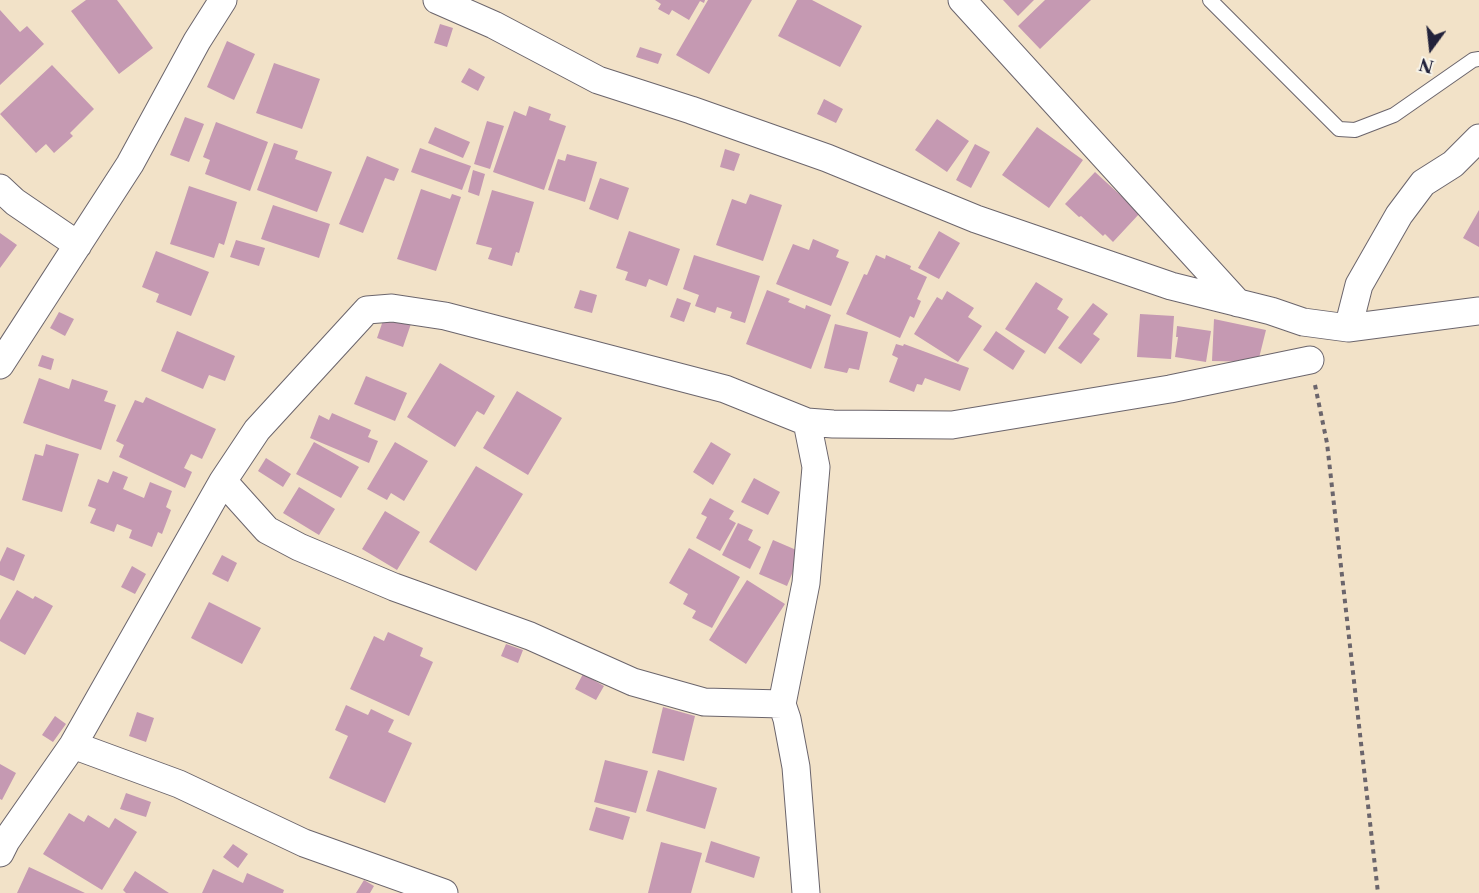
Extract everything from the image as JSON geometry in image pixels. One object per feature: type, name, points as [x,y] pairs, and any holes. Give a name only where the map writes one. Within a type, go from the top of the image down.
[{"type":"street","points":[[0,365],[130,164],[197,41],[223,0]]},
{"type":"street","points":[[437,0],[494,25],[598,80],[827,158],[976,219],[1171,286],[1271,311],[1302,322],[1348,328],[1479,311]]},
{"type":"street","points":[[962,0],[1238,303]]},
{"type":"street","points":[[1348,328],[1359,285],[1400,215],[1423,183],[1453,164],[1479,138]]},
{"type":"street","points":[[0,188],[15,202],[78,245]]},
{"type":"street","points":[[0,853],[73,745],[223,481],[257,430],[367,310],[392,308],[445,316],[726,389],[807,422],[952,425],[1170,389],[1310,360]]},
{"type":"street","points":[[806,893],[796,768],[787,718],[782,704],[806,583],[816,467],[807,422]]},
{"type":"street","points":[[223,481],[267,530],[299,547],[394,587],[530,636],[633,682],[704,702],[782,704]]},
{"type":"street","points":[[73,745],[179,784],[304,843],[444,893]]},
{"type":"lane","points":[[1210,0],[1339,129],[1355,130],[1394,115],[1479,58]]},
{"type":"path","points":[[1310,360],[1327,443],[1378,893]]},
{"type":"building","points":[[86,0],[117,0],[153,48],[119,74],[71,11]]},
{"type":"building","points":[[655,0],[705,0],[704,3],[700,1],[689,20],[672,10],[669,15],[658,9],[661,4]]},
{"type":"building","points":[[708,0],[752,0],[709,74],[676,55]]},
{"type":"building","points":[[797,0],[812,0],[862,26],[840,67],[778,36]]},
{"type":"building","points":[[1003,0],[1034,0],[1018,16]]},
{"type":"building","points":[[1045,0],[1091,0],[1040,49],[1018,26]]},
{"type":"building","points":[[0,10],[20,32],[27,26],[44,44],[0,85]]},
{"type":"building","points":[[440,24],[453,28],[447,47],[434,43]]},
{"type":"building","points":[[227,41],[255,54],[234,100],[207,87]]},
{"type":"building","points":[[640,47],[662,54],[658,64],[636,57]]},
{"type":"building","points":[[274,63],[320,79],[302,129],[256,113]]},
{"type":"building","points":[[52,65],[94,109],[70,133],[73,136],[54,153],[46,144],[36,153],[0,114]]},
{"type":"building","points":[[469,68],[485,77],[478,91],[461,82]]},
{"type":"building","points":[[824,99],[843,109],[836,123],[817,114]]},
{"type":"building","points":[[529,106],[551,114],[549,120],[566,126],[544,190],[493,172],[514,111],[526,116]]},
{"type":"building","points":[[185,117],[204,124],[189,162],[170,155]]},
{"type":"building","points":[[937,119],[969,141],[947,172],[915,150]]},
{"type":"building","points":[[487,121],[504,126],[490,169],[474,164]]},
{"type":"building","points":[[216,122],[268,142],[250,191],[205,174],[210,160],[203,157]]},
{"type":"building","points":[[435,127],[470,142],[463,158],[428,143]]},
{"type":"building","points":[[1037,127],[1083,160],[1049,208],[1002,175]]},
{"type":"building","points":[[274,143],[298,151],[295,159],[332,172],[317,212],[257,190]]},
{"type":"building","points":[[975,144],[990,152],[971,188],[956,180]]},
{"type":"building","points":[[420,148],[471,166],[462,190],[411,172]]},
{"type":"building","points":[[725,149],[740,154],[734,171],[720,167]]},
{"type":"building","points":[[567,154],[597,162],[585,202],[548,190],[558,159],[565,161]]},
{"type":"building","points":[[367,156],[399,169],[394,181],[385,178],[363,233],[339,224]]},
{"type":"building","points":[[473,170],[485,174],[479,196],[468,192]]},
{"type":"building","points":[[1095,172],[1140,213],[1113,242],[1065,204]]},
{"type":"building","points":[[600,178],[629,188],[618,220],[589,209]]},
{"type":"building","points":[[189,186],[237,202],[224,245],[219,243],[214,258],[170,244]]},
{"type":"building","points":[[421,189],[450,199],[452,194],[461,197],[436,271],[397,259]]},
{"type":"building","points":[[492,190],[534,202],[519,253],[516,252],[512,266],[488,259],[492,248],[476,244]]},
{"type":"building","points":[[750,194],[782,205],[763,261],[716,245],[732,199],[746,204]]},
{"type":"building","points":[[273,205],[330,224],[319,258],[261,239]]},
{"type":"building","points":[[1479,210],[1479,247],[1463,238]]},
{"type":"building","points":[[629,231],[680,249],[667,286],[649,279],[646,287],[625,280],[628,272],[616,268]]},
{"type":"building","points":[[939,231],[960,243],[939,279],[918,268]]},
{"type":"building","points":[[0,233],[17,245],[0,268]]},
{"type":"building","points":[[813,239],[839,250],[836,257],[849,262],[831,306],[776,284],[793,244],[809,250]]},
{"type":"building","points":[[236,240],[265,248],[259,266],[230,257]]},
{"type":"building","points":[[156,251],[209,272],[191,316],[156,302],[159,294],[142,287]]},
{"type":"building","points":[[694,255],[760,276],[745,323],[730,318],[732,312],[717,307],[715,313],[695,306],[699,295],[683,289]]},
{"type":"building","points":[[876,255],[885,259],[886,255],[911,266],[910,269],[927,277],[917,299],[921,301],[914,318],[910,316],[900,338],[846,314],[864,274],[867,275]]},
{"type":"building","points":[[1036,282],[1063,299],[1057,309],[1069,317],[1045,354],[1005,329]]},
{"type":"building","points":[[580,290],[597,295],[592,313],[574,308]]},
{"type":"building","points":[[767,290],[790,299],[788,302],[805,309],[806,305],[831,315],[811,369],[746,344]]},
{"type":"building","points":[[947,291],[974,308],[968,317],[982,326],[958,362],[914,334],[937,297],[942,300]]},
{"type":"building","points":[[677,298],[691,303],[684,322],[670,317]]},
{"type":"building","points":[[1093,303],[1108,314],[1093,334],[1100,339],[1081,364],[1058,348]]},
{"type":"building","points":[[387,309],[413,318],[403,347],[377,338]]},
{"type":"building","points":[[59,312],[74,319],[65,336],[50,328]]},
{"type":"building","points":[[1140,314],[1174,316],[1171,359],[1137,357]]},
{"type":"building","points":[[1214,319],[1266,330],[1258,362],[1212,361]]},
{"type":"building","points":[[835,324],[868,332],[859,370],[849,368],[847,373],[824,368]]},
{"type":"building","points":[[1177,326],[1211,331],[1206,362],[1175,357]]},
{"type":"building","points":[[177,331],[235,356],[225,381],[209,375],[203,389],[161,371]]},
{"type":"building","points":[[996,331],[1025,351],[1013,370],[983,350]]},
{"type":"building","points":[[896,344],[903,346],[904,344],[969,368],[960,391],[925,378],[922,385],[917,384],[914,392],[889,382],[898,358],[892,355]]},
{"type":"building","points":[[42,355],[54,359],[51,370],[38,366]]},
{"type":"building","points":[[440,363],[495,396],[484,415],[477,411],[455,447],[407,417]]},
{"type":"building","points":[[366,376],[407,393],[395,421],[354,404]]},
{"type":"building","points":[[39,378],[69,389],[72,379],[108,391],[104,401],[116,405],[101,450],[23,423]]},
{"type":"building","points":[[517,391],[562,418],[528,475],[483,448]]},
{"type":"building","points":[[146,397],[216,429],[202,459],[191,454],[184,468],[192,472],[185,488],[119,457],[124,445],[116,441],[135,400],[143,403]]},
{"type":"building","points":[[332,413],[371,430],[368,437],[378,441],[369,463],[310,438],[319,415],[329,420]]},
{"type":"building","points":[[314,442],[359,467],[341,498],[296,474]]},
{"type":"building","points":[[395,442],[428,461],[404,501],[391,493],[387,500],[367,489]]},
{"type":"building","points":[[711,442],[731,454],[713,485],[693,472]]},
{"type":"building","points":[[46,444],[79,454],[62,512],[22,500],[35,454],[43,456]]},
{"type":"building","points":[[266,458],[291,474],[283,487],[258,471]]},
{"type":"building","points":[[476,466],[523,494],[476,571],[429,542]]},
{"type":"building","points":[[113,471],[128,477],[123,489],[144,498],[150,482],[172,491],[166,507],[171,510],[162,534],[158,532],[152,547],[129,538],[132,530],[117,524],[114,532],[90,523],[96,509],[88,506],[98,479],[108,483]]},
{"type":"building","points":[[754,478],[780,492],[768,515],[741,502]]},
{"type":"building","points":[[299,487],[335,509],[319,535],[283,513]]},
{"type":"building","points":[[710,498],[734,511],[729,519],[736,523],[720,551],[696,538],[707,517],[701,514]]},
{"type":"building","points":[[385,511],[420,532],[397,570],[362,549]]},
{"type":"building","points":[[738,523],[753,530],[748,540],[761,547],[750,569],[722,555]]},
{"type":"building","points":[[773,540],[801,552],[787,586],[759,574]]},
{"type":"building","points":[[7,547],[25,555],[14,581],[0,575],[0,562]]},
{"type":"building","points":[[689,548],[740,577],[712,628],[692,618],[696,611],[683,604],[688,594],[669,583]]},
{"type":"building","points":[[222,555],[237,563],[228,582],[212,574]]},
{"type":"building","points":[[132,566],[146,574],[135,594],[121,587]]},
{"type":"building","points":[[747,580],[785,604],[746,664],[709,640]]},
{"type":"building","points":[[17,590],[33,599],[35,596],[53,606],[25,655],[0,641],[0,620]]},
{"type":"building","points":[[209,602],[261,628],[242,664],[191,638]]},
{"type":"building","points":[[388,632],[423,648],[420,656],[433,662],[409,716],[350,689],[374,636],[384,641]]},
{"type":"building","points":[[506,644],[523,650],[518,663],[501,656]]},
{"type":"building","points":[[583,674],[604,686],[596,700],[575,689]]},
{"type":"building","points":[[346,705],[368,715],[371,709],[394,720],[388,732],[412,743],[385,803],[329,778],[348,736],[335,730]]},
{"type":"building","points":[[663,707],[695,716],[684,761],[652,753]]},
{"type":"building","points":[[137,712],[154,718],[146,742],[129,736]]},
{"type":"building","points":[[55,716],[66,724],[53,742],[42,735]]},
{"type":"building","points":[[605,760],[648,771],[636,813],[594,802]]},
{"type":"building","points":[[0,764],[16,773],[2,800],[0,799]]},
{"type":"building","points":[[658,770],[717,788],[705,829],[646,811]]},
{"type":"building","points":[[126,793],[151,802],[146,817],[120,809]]},
{"type":"building","points":[[596,807],[630,817],[623,840],[589,830]]},
{"type":"building","points":[[69,813],[84,822],[88,815],[109,828],[115,818],[137,832],[102,890],[43,854]]},
{"type":"building","points":[[711,841],[760,857],[754,878],[705,862]]},
{"type":"building","points":[[661,842],[702,853],[691,893],[648,893]]},
{"type":"building","points":[[233,844],[248,854],[238,868],[223,857]]},
{"type":"building","points":[[29,867],[85,893],[17,893]]},
{"type":"building","points":[[213,869],[243,883],[247,873],[284,890],[283,893],[202,893]]},
{"type":"building","points":[[135,871],[169,893],[126,893],[123,890]]},
{"type":"building","points":[[364,880],[374,886],[370,893],[356,893]]}]
